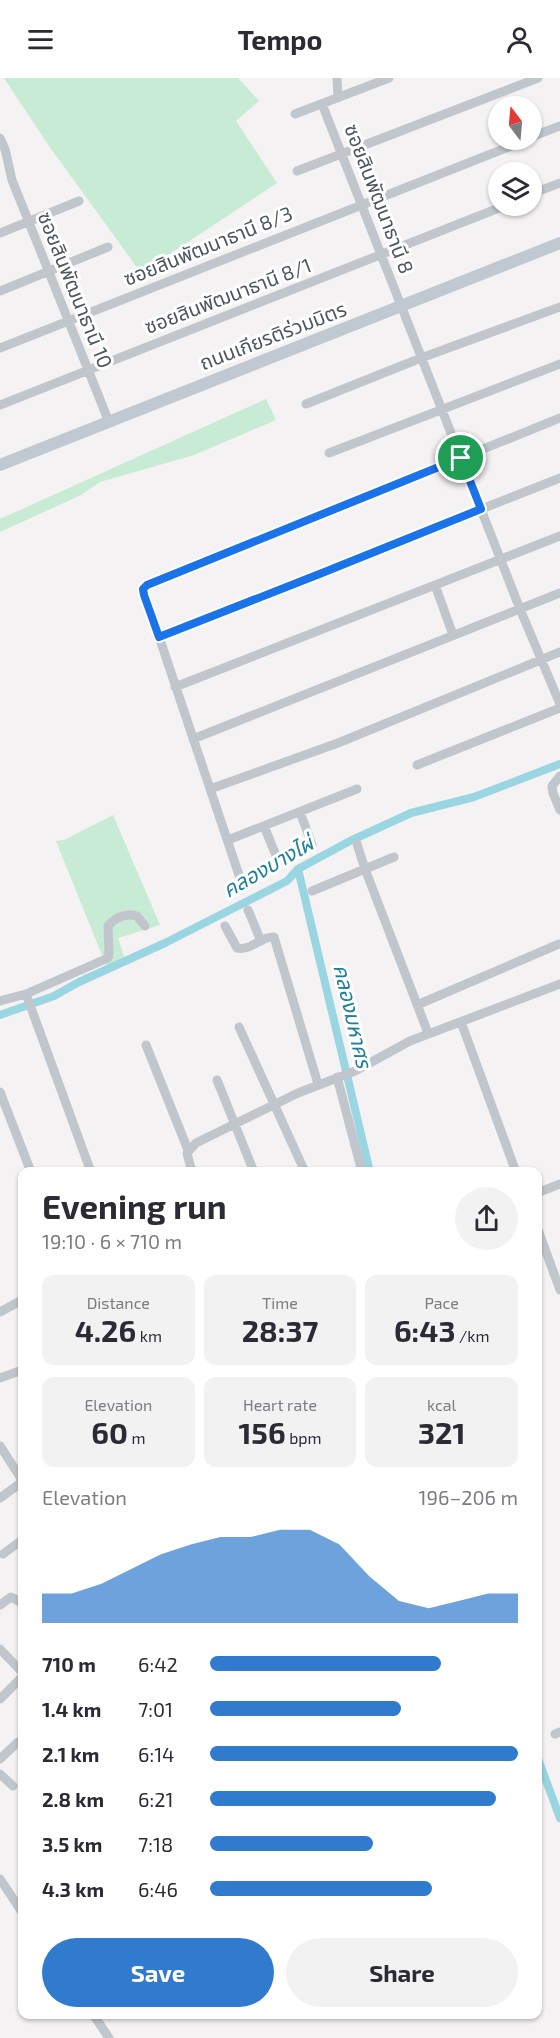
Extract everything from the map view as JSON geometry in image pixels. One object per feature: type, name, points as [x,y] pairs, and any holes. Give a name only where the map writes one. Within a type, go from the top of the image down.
[{"type":"street","points":[[337,78],[338,98]]},
{"type":"street","points":[[295,114],[389,78]]},
{"type":"street","points":[[297,171],[538,78]]},
{"type":"street","name":"ซอยสินพัฒนาธานี 8","points":[[322,104],[560,706]]},
{"type":"street","points":[[542,133],[560,126]]},
{"type":"street","name":"ซอยสินพัฒนาธานี 10","points":[[0,138],[5,149],[9,171],[28,222],[109,422]]},
{"type":"street","name":"ซอยสินพัฒนาธานี 8/3","points":[[0,348],[500,150]]},
{"type":"street","points":[[542,190],[560,183]]},
{"type":"street","points":[[0,233],[79,201]]},
{"type":"street","name":"ซอยสินพัฒนาธานี 8/1","points":[[0,405],[488,212]]},
{"type":"street","name":"ถนนเกียรติร่วมมิตร","points":[[0,465],[560,243]]},
{"type":"street","points":[[0,291],[108,247]]},
{"type":"street","points":[[306,404],[421,357],[560,307]]},
{"type":"street","points":[[329,453],[560,364]]},
{"type":"street","points":[[243,887],[143,589],[147,585],[560,418]]},
{"type":"street","points":[[159,637],[560,478]]},
{"type":"street","points":[[175,687],[560,536]]},
{"type":"street","points":[[435,585],[453,635]]},
{"type":"street","points":[[193,739],[560,592]]},
{"type":"street","points":[[210,789],[338,743],[560,652]]},
{"type":"street","points":[[417,765],[560,706]]},
{"type":"street","points":[[560,776],[552,786],[552,793],[560,810]]},
{"type":"street","points":[[228,840],[357,789]]},
{"type":"street","points":[[300,812],[312,845]]},
{"type":"street","points":[[264,826],[277,858]]},
{"type":"street","points":[[357,844],[428,1033]]},
{"type":"street","points":[[312,891],[394,857]]},
{"type":"street","points":[[248,910],[261,941]]},
{"type":"street","points":[[0,1001],[29,1000],[108,958],[108,926],[118,918],[125,915],[138,916],[145,926]]},
{"type":"street","points":[[225,926],[237,948],[243,949],[268,937],[274,937],[318,1084]]},
{"type":"street","points":[[417,1005],[559,944]]},
{"type":"street","points":[[188,1150],[196,1143],[274,1104],[318,1084],[355,1071],[392,1049],[428,1033],[560,984]]},
{"type":"street","points":[[29,1000],[89,1167]]},
{"type":"street","points":[[460,1022],[514,1167]]},
{"type":"street","points":[[239,1027],[303,1167]]},
{"type":"street","points":[[146,1045],[188,1150],[187,1159],[190,1167]]},
{"type":"street","points":[[340,1076],[361,1167]]},
{"type":"street","points":[[217,1080],[252,1167]]},
{"type":"street","points":[[0,1092],[29,1167]]},
{"type":"street","points":[[542,1191],[560,1184]]},
{"type":"street","points":[[542,1241],[560,1290]]},
{"type":"street","points":[[0,1312],[18,1302]]},
{"type":"street","points":[[0,1378],[18,1371]]},
{"type":"street","points":[[0,1446],[18,1475]]},
{"type":"street","points":[[0,1498],[18,1484]]},
{"type":"street","points":[[3,1554],[18,1543]]},
{"type":"street","points":[[0,1605],[11,1597],[18,1601]]},
{"type":"street","points":[[0,1649],[18,1668]]},
{"type":"street","points":[[0,1699],[18,1681]]},
{"type":"street","points":[[0,1759],[18,1742]]},
{"type":"street","points":[[0,1774],[13,1786]]},
{"type":"street","points":[[0,1879],[18,1906]]},
{"type":"street","points":[[96,2019],[109,2038]]},
{"type":"green space","points":[[4,78],[238,78],[259,101],[236,121],[277,183],[141,273],[49,146]]},
{"type":"green space","points":[[266,399],[276,420],[194,455],[100,482],[81,495],[0,532],[0,519]]},
{"type":"green space","points":[[113,815],[160,925],[118,938],[125,959],[106,965],[56,841],[64,840]]},
{"type":"waterway","name":"คลองบางไผ่","points":[[0,1015],[54,996],[79,982],[165,943],[287,881],[298,869],[350,841],[411,813],[474,797],[560,764]]},
{"type":"waterway","name":"คลองมหาศร","points":[[298,869],[369,1167]]},
{"type":"waterway","name":"คลองมหาศร","points":[[542,1769],[560,1818]]},
{"type":"route","points":[[461,458],[481,509],[159,637],[144,595],[143,589],[147,585],[461,458]]}]
